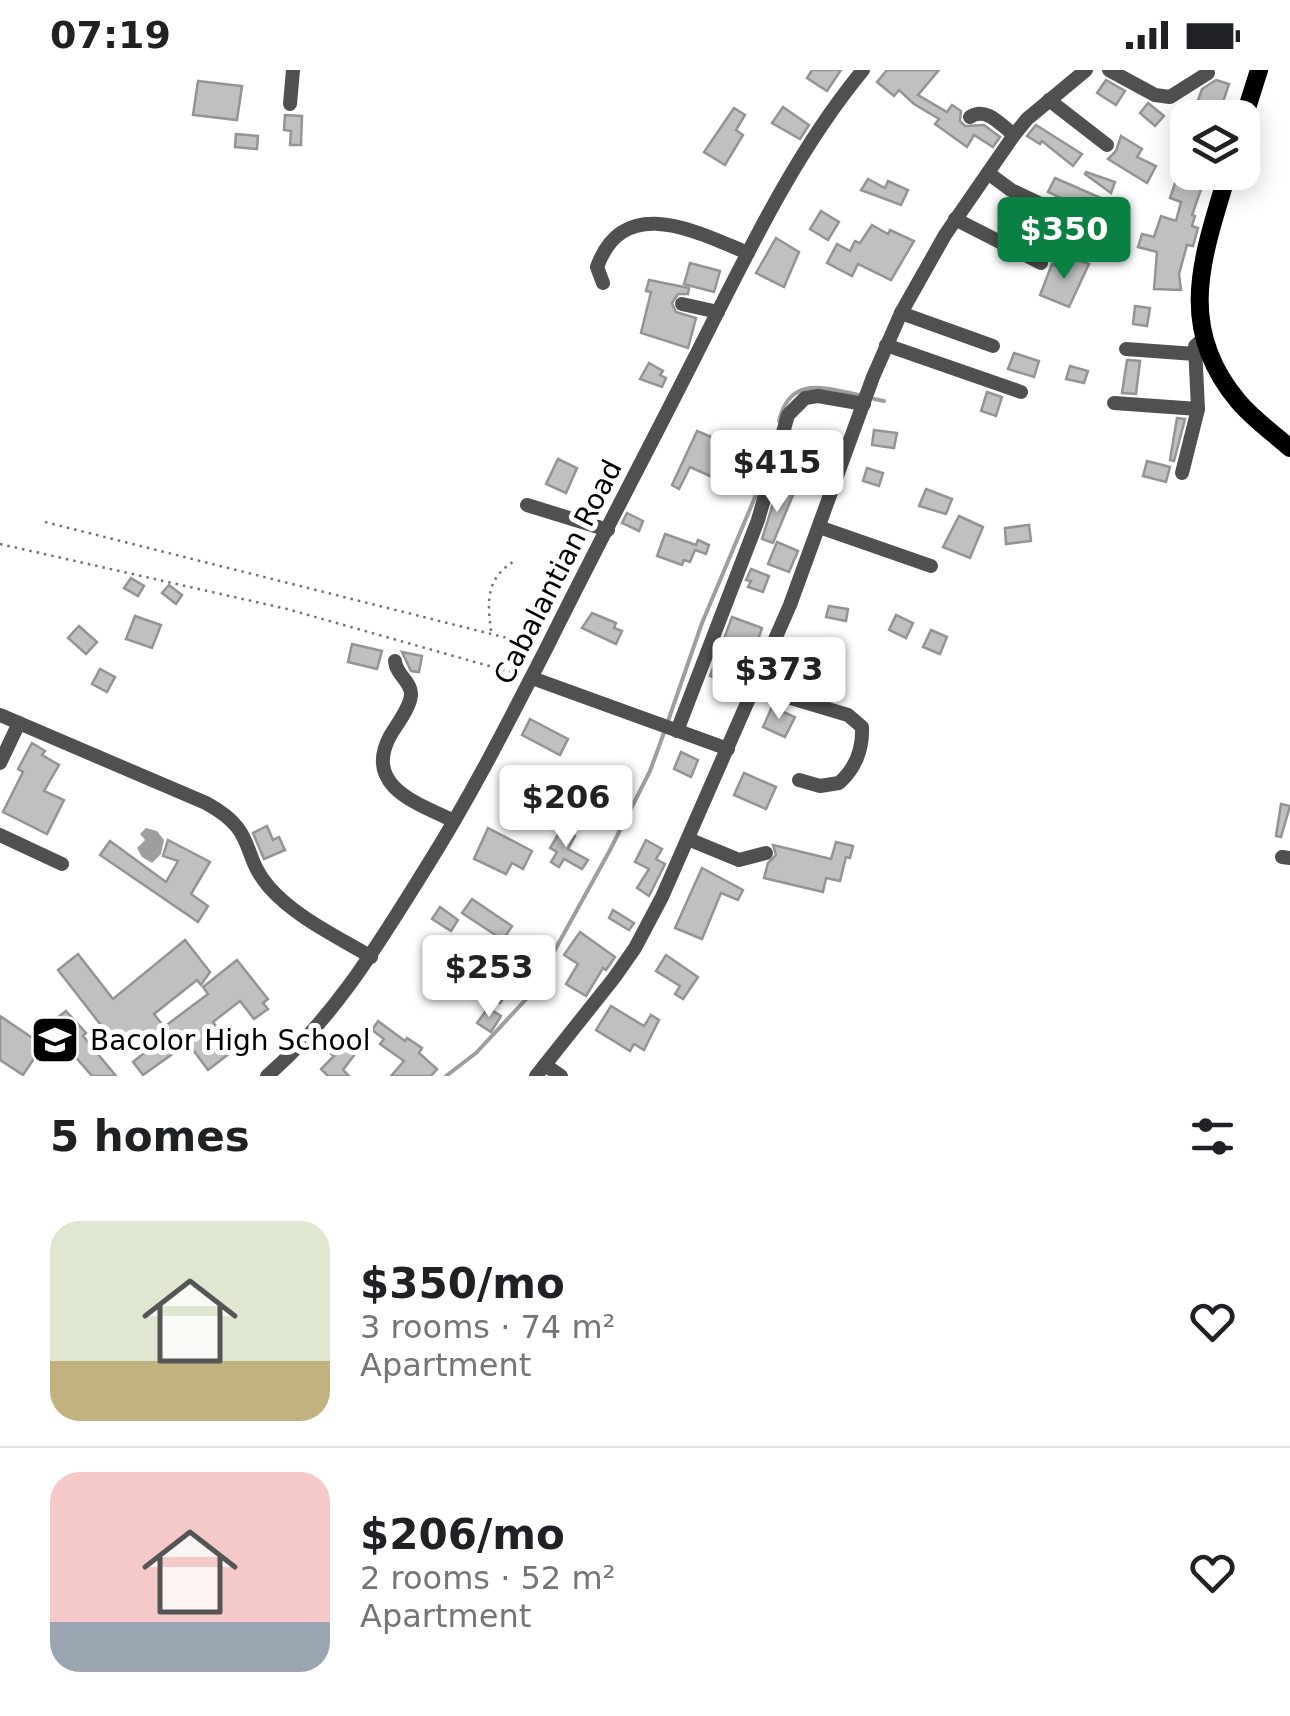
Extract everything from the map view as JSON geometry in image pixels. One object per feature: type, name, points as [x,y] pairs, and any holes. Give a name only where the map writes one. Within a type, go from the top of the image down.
[{"type":"main road","points":[[1250,100],[1259,70]]},
{"type":"main road","points":[[1223,190],[1198,294],[1199,346],[1238,401],[1290,448]]},
{"type":"street","points":[[290,104],[293,70]]},
{"type":"street","name":"Cabalantian Road","points":[[267,1076],[310,1037],[371,957],[454,821],[532,678],[748,253],[808,147],[862,70]]},
{"type":"street","points":[[561,1076],[540,1070],[636,948],[688,839],[754,688],[901,313],[956,219],[1014,135],[1086,70]]},
{"type":"street","points":[[1110,70],[1155,95],[1170,97],[1208,73]]},
{"type":"street","points":[[1049,100],[1107,145]]},
{"type":"street","points":[[970,117],[976,112],[986,114],[1014,135]]},
{"type":"street","points":[[988,173],[1012,190],[1068,217]]},
{"type":"street","points":[[956,219],[1041,263]]},
{"type":"street","points":[[603,283],[597,267],[602,254],[622,229],[635,225],[680,226],[748,253]]},
{"type":"street","points":[[682,304],[718,312]]},
{"type":"street","points":[[901,313],[993,346]]},
{"type":"street","points":[[886,346],[1022,392]]},
{"type":"street","points":[[1126,348],[1199,346],[1198,409],[1182,473]]},
{"type":"street","points":[[674,730],[764,504],[788,415],[805,398],[818,396],[864,404]]},
{"type":"street","points":[[1114,403],[1198,409]]},
{"type":"street","points":[[527,505],[608,530]]},
{"type":"street","points":[[818,526],[931,566]]},
{"type":"street","points":[[395,661],[412,690],[388,741],[386,776],[392,788],[404,796],[454,821]]},
{"type":"street","points":[[532,678],[728,749]]},
{"type":"street","points":[[754,688],[848,715],[862,727],[855,763],[839,784],[820,786],[799,780]]},
{"type":"street","points":[[0,715],[229,816],[244,833],[268,886],[308,918],[371,957]]},
{"type":"street","points":[[0,763],[19,723]]},
{"type":"street","points":[[0,836],[62,864]]},
{"type":"street","points":[[688,839],[739,860],[766,853]]},
{"type":"path","points":[[46,522],[546,648]]},
{"type":"path","points":[[0,544],[287,608],[532,678]]},
{"type":"path","points":[[492,632],[488,608],[494,578],[516,560]]},
{"type":"shaded area","points":[[146,828],[157,831],[164,840],[161,854],[152,863],[137,848],[145,840],[140,834]]},
{"type":"building","points":[[812,70],[841,70],[827,91],[807,78]]},
{"type":"building","points":[[887,70],[939,70],[918,95],[947,112],[952,105],[961,111],[960,121],[965,126],[984,125],[1000,137],[993,147],[974,135],[967,147],[935,124],[939,119],[899,90],[894,96],[877,82]]},
{"type":"building","points":[[1106,80],[1125,91],[1116,105],[1097,93]]},
{"type":"building","points":[[1216,80],[1229,84],[1224,100],[1198,100],[1202,89]]},
{"type":"building","points":[[198,81],[242,86],[237,120],[193,115]]},
{"type":"building","points":[[1148,103],[1164,116],[1155,126],[1140,113]]},
{"type":"building","points":[[783,107],[809,125],[800,139],[772,123]]},
{"type":"building","points":[[734,108],[745,115],[736,130],[743,135],[725,165],[704,152]]},
{"type":"building","points":[[285,115],[302,116],[301,145],[290,145],[291,131],[284,130]]},
{"type":"building","points":[[1036,125],[1082,154],[1073,166],[1042,141],[1040,144],[1027,136]]},
{"type":"building","points":[[236,134],[258,136],[257,149],[235,147]]},
{"type":"building","points":[[1121,136],[1142,149],[1137,157],[1156,166],[1147,183],[1108,159],[1116,151]]},
{"type":"building","points":[[1085,174],[1115,182],[1111,193]]},
{"type":"building","points":[[1055,178],[1119,206],[1103,252],[1085,244],[1091,231],[1076,223],[1080,207],[1048,192]]},
{"type":"building","points":[[868,179],[885,188],[888,181],[908,190],[901,205],[861,190]]},
{"type":"building","points":[[1173,190],[1201,190],[1192,215],[1192,226],[1198,228],[1193,246],[1187,245],[1179,274],[1181,290],[1154,289],[1157,252],[1138,247],[1142,234],[1154,237],[1161,216],[1176,221],[1181,202],[1170,198]]},
{"type":"building","points":[[821,211],[839,222],[828,240],[810,229]]},
{"type":"building","points":[[872,225],[914,241],[891,280],[858,264],[852,276],[827,263],[837,244],[850,251]]},
{"type":"building","points":[[776,238],[799,252],[784,287],[756,273]]},
{"type":"building","points":[[1069,257],[1089,264],[1069,307],[1040,295],[1052,264],[1065,270]]},
{"type":"building","points":[[690,263],[720,271],[714,292],[684,284]]},
{"type":"building","points":[[649,280],[689,288],[688,294],[678,294],[672,303],[676,312],[696,318],[688,348],[641,333],[651,292],[646,291]]},
{"type":"building","points":[[1135,306],[1150,308],[1147,326],[1133,324]]},
{"type":"building","points":[[1014,353],[1039,361],[1034,377],[1008,369]]},
{"type":"building","points":[[1127,360],[1140,361],[1136,394],[1122,393]]},
{"type":"building","points":[[649,363],[663,371],[660,375],[666,378],[662,387],[640,379]]},
{"type":"building","points":[[1070,366],[1088,371],[1084,383],[1066,379]]},
{"type":"building","points":[[987,392],[1002,397],[996,416],[981,411]]},
{"type":"building","points":[[1177,418],[1185,419],[1174,461],[1170,460]]},
{"type":"building","points":[[874,430],[897,433],[894,448],[872,445]]},
{"type":"building","points":[[697,431],[764,459],[760,474],[728,461],[719,480],[690,467],[679,489],[672,485]]},
{"type":"building","points":[[558,459],[577,468],[566,493],[546,484]]},
{"type":"building","points":[[1147,461],[1170,467],[1166,482],[1143,476]]},
{"type":"building","points":[[867,468],[883,473],[879,486],[863,481]]},
{"type":"building","points":[[778,488],[793,495],[773,543],[762,539]]},
{"type":"building","points":[[926,489],[952,499],[946,514],[919,506]]},
{"type":"building","points":[[627,513],[643,521],[639,531],[622,523]]},
{"type":"building","points":[[959,516],[983,527],[970,558],[943,547]]},
{"type":"building","points":[[1029,525],[1031,541],[1006,544],[1005,528]]},
{"type":"building","points":[[665,534],[696,545],[698,540],[709,545],[706,554],[695,550],[690,562],[684,560],[682,565],[657,556]]},
{"type":"building","points":[[777,542],[798,551],[789,572],[768,564]]},
{"type":"building","points":[[751,569],[769,576],[763,592],[748,587],[751,581],[746,580]]},
{"type":"building","points":[[131,578],[144,586],[138,596],[124,588]]},
{"type":"building","points":[[169,585],[182,595],[176,604],[162,593]]},
{"type":"building","points":[[829,606],[848,609],[846,621],[826,617]]},
{"type":"building","points":[[592,613],[616,623],[614,628],[622,631],[616,644],[582,628]]},
{"type":"building","points":[[896,615],[913,623],[906,638],[889,630]]},
{"type":"building","points":[[135,616],[161,625],[152,648],[126,639]]},
{"type":"building","points":[[732,617],[762,628],[742,687],[710,676]]},
{"type":"building","points":[[79,626],[97,642],[86,654],[68,638]]},
{"type":"building","points":[[931,630],[947,637],[940,654],[923,647]]},
{"type":"building","points":[[352,644],[382,651],[377,669],[348,662]]},
{"type":"building","points":[[402,652],[422,656],[419,672],[411,671]]},
{"type":"building","points":[[818,652],[836,656],[833,668],[815,664]]},
{"type":"building","points":[[100,669],[115,677],[107,692],[92,684]]},
{"type":"building","points":[[772,707],[795,717],[785,737],[763,727]]},
{"type":"building","points":[[530,719],[568,739],[560,755],[522,735]]},
{"type":"building","points":[[32,743],[59,765],[44,791],[64,800],[47,834],[3,812]]},
{"type":"building","points":[[681,752],[698,760],[691,777],[674,769]]},
{"type":"building","points":[[744,773],[776,787],[766,809],[734,795]]},
{"type":"building","points":[[1281,804],[1290,806],[1281,837],[1276,836]]},
{"type":"building","points":[[267,826],[273,840],[279,837],[285,850],[264,859],[253,833]]},
{"type":"building","points":[[488,828],[532,851],[523,869],[512,863],[506,874],[474,859]]},
{"type":"building","points":[[562,828],[575,836],[568,849],[588,860],[582,869],[564,859],[559,867],[551,862],[557,852],[550,848]]},
{"type":"building","points":[[168,840],[210,862],[191,894],[208,906],[198,922],[100,855],[110,841],[166,882],[178,861],[163,856]]},
{"type":"building","points":[[646,840],[662,849],[656,859],[665,864],[649,896],[637,888],[649,869],[635,862]]},
{"type":"building","points":[[836,842],[853,846],[850,858],[846,857],[840,881],[826,878],[823,892],[764,878],[768,863],[776,855],[773,845],[831,859]]},
{"type":"building","points":[[702,868],[743,890],[738,900],[721,893],[702,939],[675,928]]},
{"type":"building","points":[[472,899],[512,926],[503,940],[462,913]]},
{"type":"building","points":[[440,907],[458,920],[451,931],[432,919]]},
{"type":"building","points":[[613,910],[634,923],[629,930],[609,918]]},
{"type":"building","points":[[580,932],[615,957],[606,970],[603,968],[586,996],[566,984],[578,964],[564,955]]},
{"type":"building","points":[[185,940],[210,972],[201,985],[197,980],[154,1014],[164,1027],[208,994],[203,987],[237,960],[268,999],[263,1003],[268,1009],[254,1019],[240,1001],[213,1022],[234,1050],[208,1070],[188,1043],[143,1075],[133,1062],[150,1048],[138,1031],[118,1047],[58,970],[78,954],[113,999]]},
{"type":"building","points":[[666,955],[698,977],[683,999],[675,994],[680,986],[656,971]]},
{"type":"building","points":[[495,958],[520,974],[500,1003],[476,987]]},
{"type":"building","points":[[611,1006],[644,1026],[651,1015],[659,1020],[644,1050],[634,1044],[630,1051],[596,1030]]},
{"type":"building","points":[[488,1008],[501,1016],[491,1032],[477,1023]]},
{"type":"building","points":[[66,1011],[116,1076],[92,1076],[48,1025]]},
{"type":"building","points":[[0,1016],[43,1045],[23,1075],[0,1060]]},
{"type":"building","points":[[378,1021],[422,1048],[419,1053],[437,1069],[431,1076],[391,1076],[404,1061],[380,1044],[384,1039],[372,1030]]},
{"type":"building","points":[[325,1032],[355,1054],[343,1070],[349,1076],[328,1076],[321,1069],[334,1056],[316,1042]]},
{"type":"waterway","points":[[779,421],[784,406],[800,391],[821,388],[860,395]]},
{"type":"waterway","points":[[874,399],[884,401]]},
{"type":"waterway","points":[[668,721],[702,623],[761,483]]},
{"type":"waterway","points":[[446,1076],[476,1053],[530,995],[610,850],[650,771],[665,730]]},
{"type":"place","name":"Bacolor High School","points":[[55,1040]]}]
